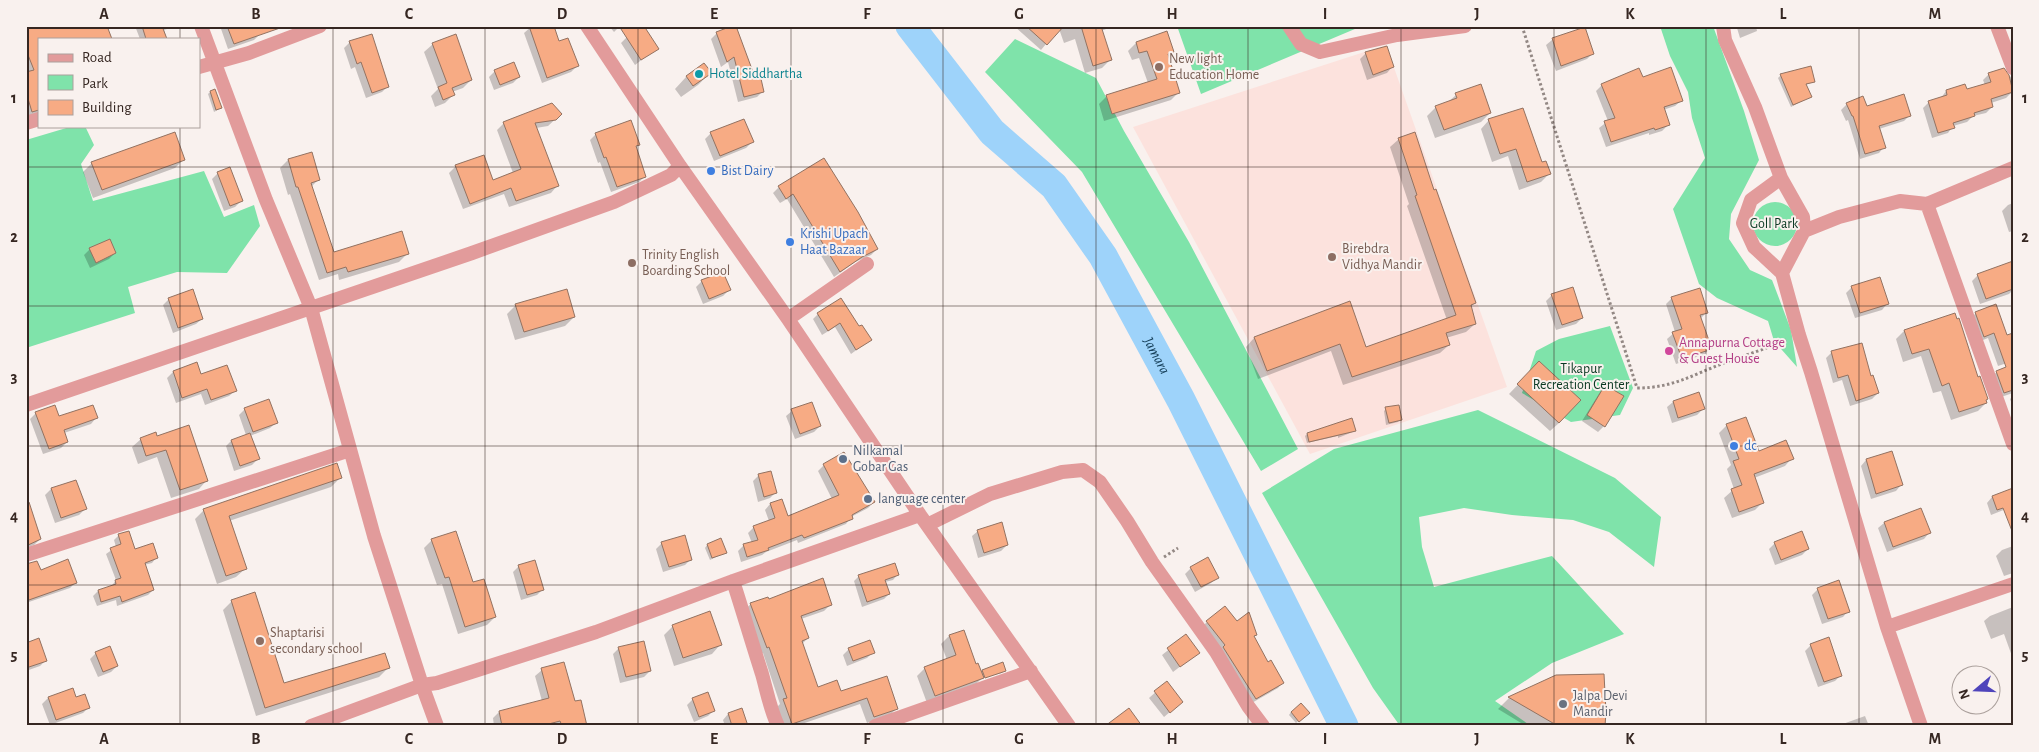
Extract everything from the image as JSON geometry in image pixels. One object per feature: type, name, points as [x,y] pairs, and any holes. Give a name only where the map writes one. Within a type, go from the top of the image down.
[{"type":"street","points":[[202,26],[266,200],[311,308],[374,536],[422,685],[438,726]]},
{"type":"street","points":[[200,66],[248,52],[320,26]]},
{"type":"street","points":[[587,26],[680,166],[788,319],[924,520],[1069,726]]},
{"type":"street","points":[[1289,26],[1302,44],[1320,52],[1397,35],[1465,26]]},
{"type":"street","points":[[1723,26],[1725,40],[1755,107],[1781,178],[1802,217],[1804,232],[1782,273]]},
{"type":"street","points":[[1997,26],[2013,68]]},
{"type":"street","points":[[26,123],[38,118]]},
{"type":"street","points":[[26,405],[472,253],[614,202],[671,175],[680,166]]},
{"type":"street","points":[[1804,232],[1839,217],[1900,201],[1927,204],[2013,168]]},
{"type":"street","points":[[1781,178],[1750,200],[1743,223],[1754,246],[1782,273],[1798,335],[1814,382],[1887,627],[1921,726]]},
{"type":"street","points":[[1927,204],[2013,444]]},
{"type":"street","points":[[788,319],[867,264]]},
{"type":"street","points":[[26,555],[350,450]]},
{"type":"street","points":[[311,726],[422,685],[437,683],[596,632],[733,580],[924,520],[990,494],[1038,481],[1062,472],[1083,470],[1100,482],[1152,562],[1216,652],[1248,706],[1263,726]]},
{"type":"street","points":[[733,580],[770,708],[778,726]]},
{"type":"street","points":[[1887,627],[2013,584]]},
{"type":"street","points":[[876,726],[1031,672]]},
{"type":"path","points":[[1522,26],[1637,388],[1657,388],[1692,378],[1798,335]]},
{"type":"shaded area","name":"Birebdra Vidhya Mandir","points":[[1386,45],[1507,387],[1310,454],[1133,127]]},
{"type":"green space","points":[[1177,26],[1362,26],[1201,94]]},
{"type":"green space","points":[[1660,26],[1713,26],[1744,111],[1759,160],[1731,214],[1729,239],[1750,270],[1772,280],[1791,330],[1797,367],[1774,341],[1768,321],[1717,298],[1699,284],[1673,209],[1705,158],[1692,118],[1688,92],[1670,56]]},
{"type":"green space","points":[[1015,39],[1096,78],[1124,131],[1189,242],[1298,449],[1261,471],[1082,172],[985,72]]},
{"type":"green space","points":[[66,128],[86,128],[94,145],[81,164],[93,201],[204,171],[224,217],[254,205],[260,226],[227,273],[177,272],[128,287],[135,313],[26,348],[26,140]]},
{"type":"green space","name":"Goll Park","points":[[1775,202],[1787,206],[1793,212],[1797,224],[1793,236],[1787,242],[1775,246],[1763,242],[1757,236],[1753,224],[1757,212],[1763,206]]},
{"type":"green space","name":"Tikapur Recreation Center","points":[[1610,326],[1633,388],[1620,415],[1571,422],[1522,393],[1536,351],[1559,339]]},
{"type":"green space","points":[[1478,410],[1615,478],[1661,517],[1654,567],[1609,532],[1573,520],[1512,515],[1464,508],[1419,517],[1422,547],[1434,587],[1552,556],[1624,634],[1552,663],[1495,701],[1531,726],[1400,726],[1373,688],[1262,493],[1334,449]]},
{"type":"building","points":[[26,26],[107,26],[112,38],[38,38],[38,110],[32,112],[26,92],[26,72],[34,70],[26,50]]},
{"type":"building","points":[[142,26],[162,26],[167,38],[146,38]]},
{"type":"building","points":[[227,26],[280,26],[280,28],[234,44]]},
{"type":"building","points":[[529,26],[554,26],[559,41],[568,38],[579,66],[547,78]]},
{"type":"building","points":[[619,26],[644,26],[659,49],[641,60]]},
{"type":"building","points":[[736,26],[753,72],[759,70],[764,92],[744,97],[734,57],[727,62],[716,32]]},
{"type":"building","points":[[1026,26],[1064,26],[1047,45]]},
{"type":"building","points":[[1081,26],[1101,26],[1112,60],[1093,66]]},
{"type":"building","points":[[1585,27],[1594,54],[1561,66],[1552,38]]},
{"type":"building","points":[[1167,31],[1174,52],[1168,54],[1180,93],[1112,114],[1106,95],[1157,79],[1147,51],[1139,53],[1136,42]]},
{"type":"building","points":[[372,34],[389,87],[372,93],[361,62],[357,64],[349,41]]},
{"type":"building","points":[[456,34],[472,80],[452,88],[455,95],[443,100],[438,87],[447,83],[432,43]]},
{"type":"building","points":[[1387,46],[1394,67],[1373,75],[1365,52]]},
{"type":"building","points":[[514,62],[520,77],[500,85],[494,70]]},
{"type":"building","name":"Hotel Siddhartha","points":[[704,63],[712,73],[693,86],[686,76]]},
{"type":"building","points":[[1811,66],[1815,82],[1806,84],[1812,97],[1793,105],[1780,74]]},
{"type":"building","points":[[1671,67],[1683,101],[1664,107],[1670,125],[1655,130],[1654,128],[1611,142],[1604,121],[1615,118],[1601,84],[1639,68],[1643,77]]},
{"type":"building","points":[[2004,68],[2009,75],[2013,92],[1991,99],[1993,107],[1974,113],[1975,116],[1953,123],[1955,128],[1938,133],[1928,101],[1947,95],[1946,90],[1965,84],[1967,89],[1991,82],[1988,73]]},
{"type":"building","points":[[1481,84],[1491,113],[1444,130],[1435,106],[1457,98],[1455,93]]},
{"type":"building","points":[[215,89],[222,108],[216,110],[210,91]]},
{"type":"building","points":[[1904,94],[1911,116],[1879,126],[1886,148],[1865,154],[1853,116],[1846,103],[1863,96],[1867,106]]},
{"type":"building","points":[[552,103],[562,114],[556,120],[535,123],[559,186],[516,201],[511,188],[470,204],[455,165],[484,155],[493,180],[521,169],[503,122]]},
{"type":"building","points":[[1523,108],[1542,162],[1546,161],[1551,174],[1527,182],[1516,149],[1500,154],[1488,119]]},
{"type":"building","points":[[744,119],[754,142],[720,156],[710,132]]},
{"type":"building","points":[[631,120],[640,145],[636,146],[646,177],[617,187],[595,133]]},
{"type":"building","points":[[175,132],[185,160],[102,190],[91,162]]},
{"type":"building","points":[[1415,132],[1434,190],[1436,189],[1476,303],[1471,305],[1476,324],[1446,333],[1450,345],[1352,377],[1340,344],[1267,371],[1254,337],[1350,301],[1366,347],[1456,315],[1415,196],[1417,195],[1398,138]]},
{"type":"building","points":[[312,152],[320,180],[311,183],[334,252],[402,231],[409,254],[348,272],[346,267],[327,273],[288,159]]},
{"type":"building","points":[[824,158],[858,212],[878,249],[840,272],[793,194],[786,199],[778,186]]},
{"type":"building","points":[[230,167],[243,201],[230,206],[217,172]]},
{"type":"building","points":[[110,239],[116,253],[96,263],[89,248]]},
{"type":"building","points":[[2013,261],[2013,289],[1986,299],[1977,274]]},
{"type":"building","points":[[723,272],[731,290],[709,299],[701,280]]},
{"type":"building","points":[[1880,277],[1889,304],[1860,313],[1851,286]]},
{"type":"building","points":[[1573,287],[1583,318],[1562,325],[1551,294]]},
{"type":"building","points":[[1700,288],[1708,313],[1700,315],[1712,349],[1682,359],[1672,332],[1682,329],[1671,297]]},
{"type":"building","points":[[193,289],[203,319],[178,328],[168,298]]},
{"type":"building","points":[[567,289],[575,317],[524,332],[515,304]]},
{"type":"building","points":[[841,298],[859,326],[862,325],[872,340],[856,350],[840,323],[828,331],[817,313]]},
{"type":"building","points":[[1996,304],[2007,335],[2013,333],[2013,390],[2004,393],[1996,371],[2006,367],[1994,333],[1984,337],[1975,312]]},
{"type":"building","points":[[1955,313],[1957,319],[1959,318],[1978,377],[1980,376],[1988,399],[1986,400],[1987,403],[1959,412],[1949,383],[1942,386],[1929,349],[1912,354],[1904,330]]},
{"type":"building","points":[[1862,343],[1871,376],[1873,375],[1879,393],[1856,401],[1848,375],[1838,378],[1831,351]]},
{"type":"building","points":[[1539,361],[1581,400],[1559,423],[1517,384]]},
{"type":"building","points":[[197,362],[201,374],[227,365],[237,391],[211,400],[207,389],[182,398],[173,371]]},
{"type":"building","points":[[1605,385],[1624,396],[1605,427],[1587,415]]},
{"type":"building","points":[[1699,392],[1705,409],[1678,418],[1673,401]]},
{"type":"building","points":[[269,399],[278,423],[253,432],[244,408]]},
{"type":"building","points":[[812,402],[821,426],[800,434],[791,409]]},
{"type":"building","points":[[55,405],[59,416],[93,405],[98,418],[64,430],[68,442],[49,449],[35,412]]},
{"type":"building","points":[[1399,405],[1402,420],[1389,423],[1385,407]]},
{"type":"building","points":[[1746,417],[1759,451],[1786,440],[1794,459],[1754,474],[1764,503],[1739,512],[1731,489],[1742,485],[1733,461],[1739,459],[1726,424]]},
{"type":"building","points":[[1352,418],[1356,431],[1309,442],[1307,433]]},
{"type":"building","points":[[189,425],[208,481],[180,490],[166,450],[146,456],[140,438],[156,432],[157,436]]},
{"type":"building","points":[[250,433],[260,459],[240,466],[231,440]]},
{"type":"building","points":[[1892,451],[1903,485],[1876,494],[1866,459]]},
{"type":"building","points":[[844,452],[875,502],[852,515],[853,519],[804,538],[802,535],[768,548],[769,550],[747,557],[743,544],[758,540],[753,526],[775,518],[770,503],[782,499],[788,516],[839,495],[823,464]]},
{"type":"building","points":[[337,463],[342,478],[229,516],[247,569],[226,576],[203,509]]},
{"type":"building","points":[[771,471],[777,493],[764,497],[758,474]]},
{"type":"building","points":[[76,480],[87,509],[61,518],[51,488]]},
{"type":"building","points":[[2013,488],[2012,531],[2003,508],[1997,510],[1992,496]]},
{"type":"building","points":[[26,502],[29,502],[41,539],[26,546]]},
{"type":"building","points":[[1921,508],[1931,533],[1893,547],[1884,522]]},
{"type":"building","points":[[1002,522],[1008,545],[984,553],[977,530]]},
{"type":"building","points":[[129,531],[135,549],[153,543],[158,558],[145,563],[154,590],[122,602],[120,596],[101,602],[98,590],[116,584],[115,580],[121,578],[110,548],[121,544],[118,534]]},
{"type":"building","points":[[456,531],[473,582],[484,579],[496,617],[465,627],[449,577],[445,578],[431,539]]},
{"type":"building","points":[[1802,531],[1809,549],[1781,560],[1774,542]]},
{"type":"building","points":[[685,535],[692,560],[669,567],[661,542]]},
{"type":"building","points":[[721,538],[727,553],[712,558],[707,544]]},
{"type":"building","points":[[1208,557],[1219,578],[1201,587],[1190,567]]},
{"type":"building","points":[[68,559],[77,583],[26,601],[26,564],[37,561],[41,570]]},
{"type":"building","points":[[535,560],[544,590],[527,595],[518,565]]},
{"type":"building","points":[[895,563],[899,575],[885,580],[890,594],[867,602],[858,575]]},
{"type":"building","points":[[823,578],[832,605],[801,616],[809,638],[802,641],[818,687],[837,680],[841,691],[887,676],[898,709],[874,717],[867,698],[792,724],[783,699],[787,698],[769,647],[767,648],[750,603],[768,597],[769,599]]},
{"type":"building","points":[[1839,580],[1850,612],[1828,619],[1817,588]]},
{"type":"building","points":[[255,592],[284,683],[385,653],[390,668],[265,708],[231,600]]},
{"type":"building","points":[[1225,606],[1237,621],[1249,612],[1257,635],[1254,636],[1268,662],[1271,660],[1284,683],[1256,699],[1223,647],[1225,645],[1206,621]]},
{"type":"building","points":[[710,611],[722,645],[683,658],[672,625]]},
{"type":"building","points":[[964,630],[976,664],[978,663],[984,678],[935,696],[924,667],[956,655],[949,635]]},
{"type":"building","points":[[1186,634],[1200,653],[1180,667],[1167,648]]},
{"type":"building","points":[[1829,637],[1842,676],[1824,682],[1810,644]]},
{"type":"building","points":[[39,638],[47,661],[26,668],[26,643]]},
{"type":"building","points":[[870,640],[875,653],[853,661],[848,648]]},
{"type":"building","points":[[644,641],[651,671],[626,677],[618,647]]},
{"type":"building","points":[[110,646],[118,666],[103,672],[95,652]]},
{"type":"building","points":[[564,662],[575,701],[581,700],[587,726],[562,726],[560,721],[541,726],[502,726],[499,711],[549,698],[541,668]]},
{"type":"building","points":[[1003,662],[1006,671],[985,678],[982,670]]},
{"type":"building","name":"Jalpa Devi Mandir","points":[[1604,674],[1605,726],[1558,726],[1508,697],[1556,675]]},
{"type":"building","points":[[1167,681],[1183,702],[1170,713],[1154,691]]},
{"type":"building","points":[[73,688],[76,697],[85,694],[90,708],[56,720],[48,697]]},
{"type":"building","points":[[708,692],[715,711],[699,717],[692,698]]},
{"type":"building","points":[[1301,703],[1310,713],[1299,722],[1291,712]]},
{"type":"building","points":[[742,708],[748,726],[732,726],[728,713]]},
{"type":"building","points":[[1129,708],[1142,726],[1105,726]]},
{"type":"waterway","name":"Jamara","points":[[910,26],[992,132],[1054,186],[1103,256],[1181,400],[1344,726]]},
{"type":"place","name":"New light Education Home","points":[[1159,67]]},
{"type":"place","name":"Hotel Siddhartha","points":[[699,74]]},
{"type":"place","name":"Bist Dairy","points":[[711,171]]},
{"type":"place","name":"Krishi Upach Haat Bazaar","points":[[790,242]]},
{"type":"place","name":"Birebdra Vidhya Mandir","points":[[1332,257]]},
{"type":"place","name":"Trinity English Boarding School","points":[[632,263]]},
{"type":"place","name":"Annapurna Cottage & Guest House","points":[[1669,351]]},
{"type":"place","name":"dc","points":[[1734,446]]},
{"type":"place","name":"Nilkamal Gobar Gas","points":[[843,459]]},
{"type":"place","name":"language center","points":[[868,499]]},
{"type":"place","name":"Shaptarisi secondary school","points":[[260,641]]},
{"type":"place","name":"Jalpa Devi Mandir","points":[[1563,704]]}]
